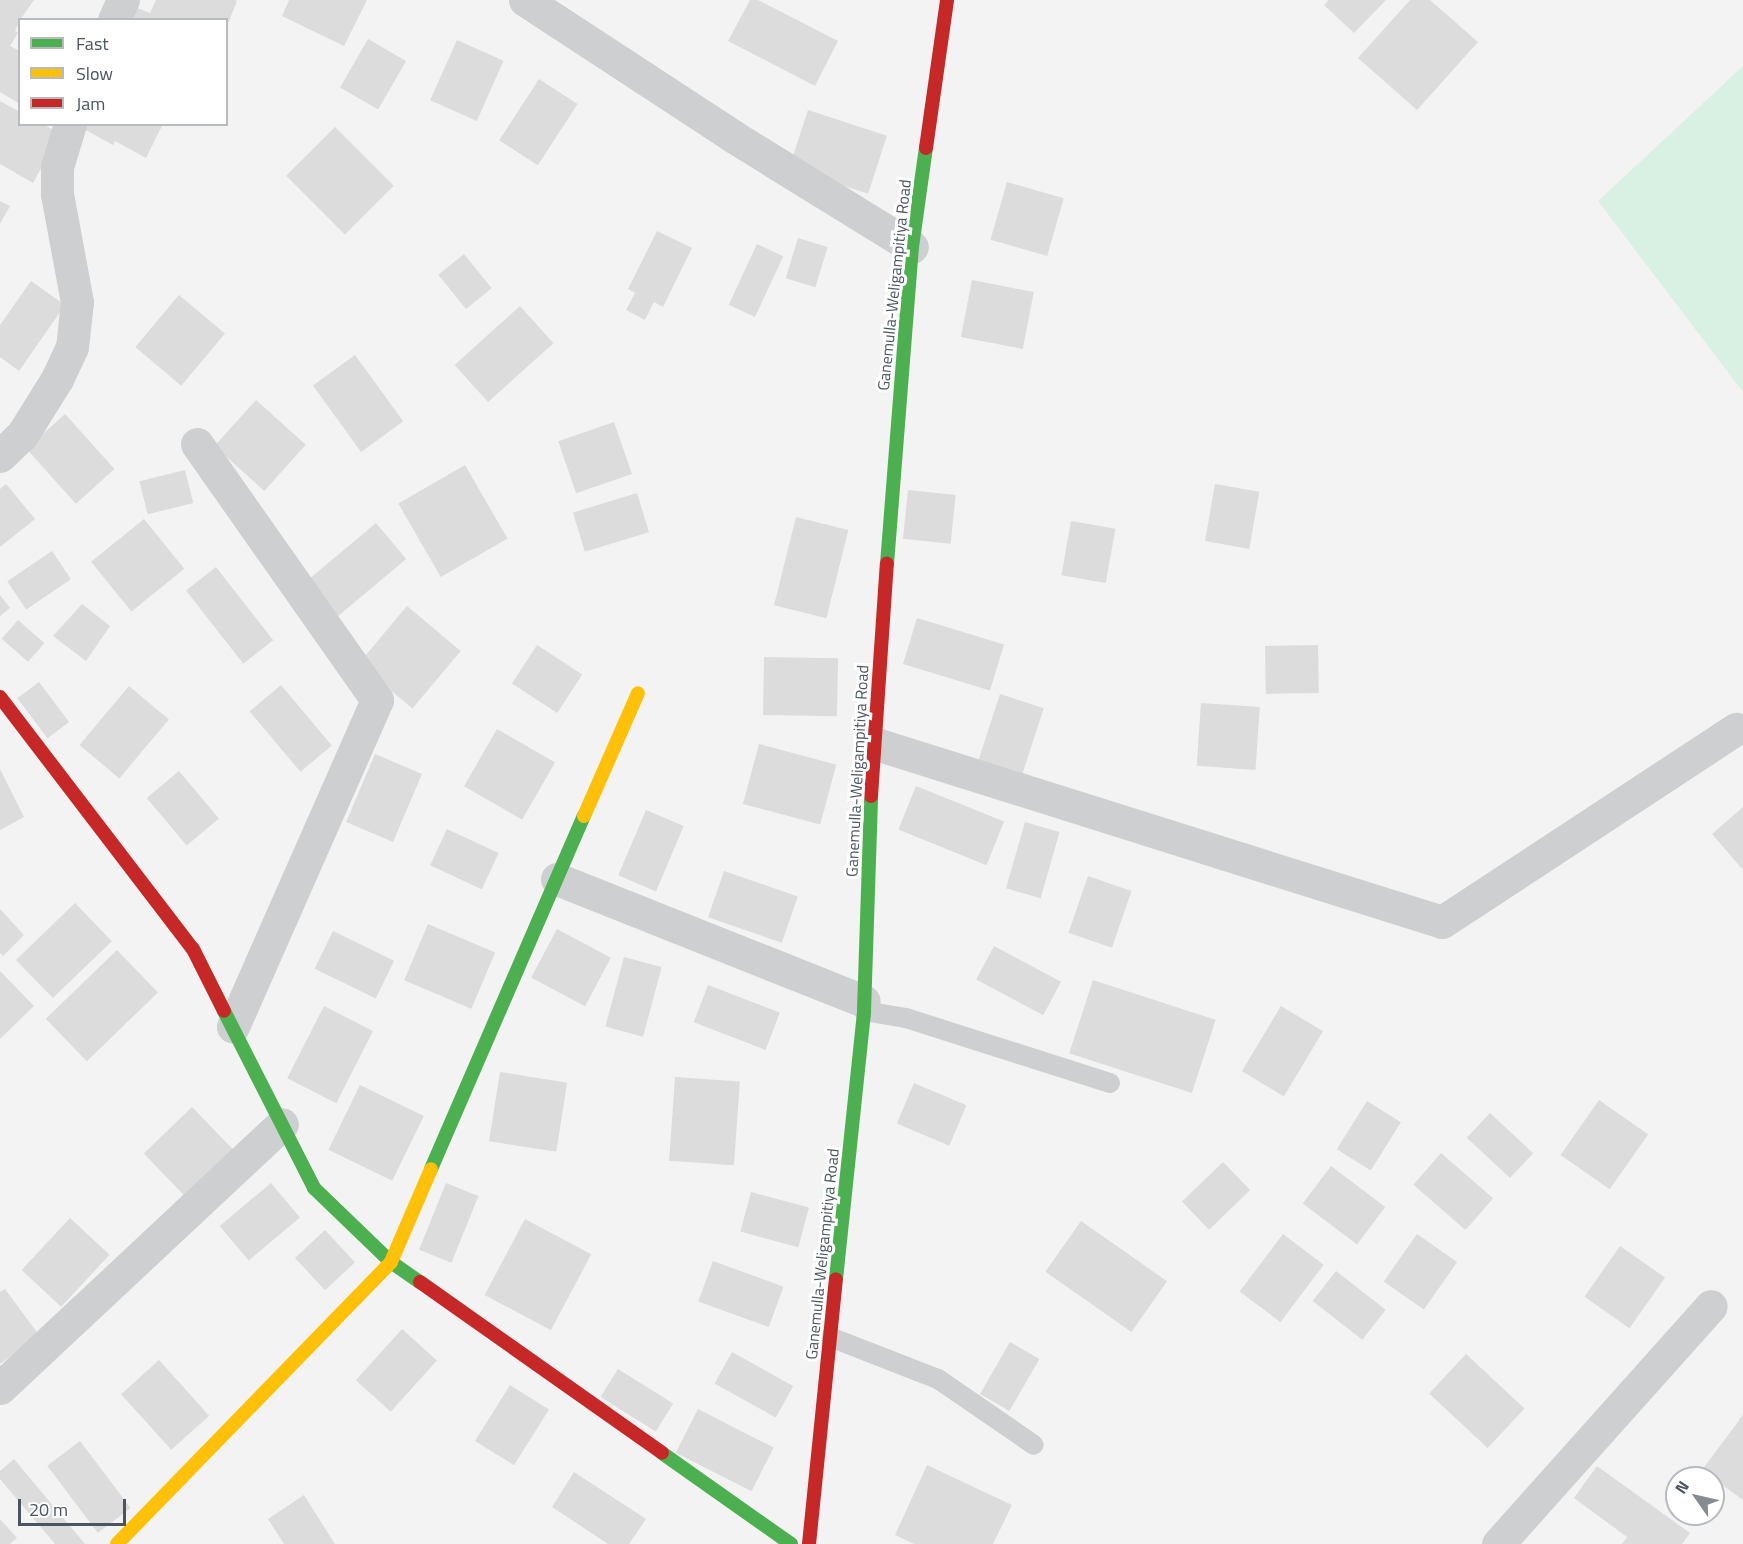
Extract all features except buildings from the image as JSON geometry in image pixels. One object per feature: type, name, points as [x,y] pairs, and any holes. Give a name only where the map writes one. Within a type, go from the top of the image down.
[{"type":"street","points":[[115,18],[123,0]]},
{"type":"street","points":[[525,0],[734,137],[912,247]]},
{"type":"street","name":"Ganemulla-Weligampitiya Road","points":[[809,1544],[864,1006],[873,743],[912,247],[947,0]]},
{"type":"street","points":[[0,456],[22,435],[57,379],[72,347],[77,302],[57,194],[57,167],[69,126]]},
{"type":"street","points":[[197,444],[377,700],[233,1027]]},
{"type":"street","points":[[117,1544],[391,1262],[638,693]]},
{"type":"street","points":[[0,697],[193,949],[314,1188],[391,1262],[791,1544]]},
{"type":"street","points":[[873,743],[1442,922],[1736,729]]},
{"type":"street","points":[[557,879],[864,1006]]},
{"type":"street","points":[[0,1388],[282,1124]]},
{"type":"street","points":[[1498,1544],[1711,1306]]},
{"type":"lane","points":[[864,1006],[1110,1083]]},
{"type":"lane","points":[[830,1337],[938,1378],[1034,1445]]},
{"type":"green space","points":[[1743,66],[1743,392],[1598,201]]},
{"type":"traffic: fast","points":[[887,564],[912,247],[926,148]]},
{"type":"traffic: fast","points":[[836,1279],[864,1011],[871,796]]},
{"type":"traffic: fast","points":[[431,1169],[584,816]]},
{"type":"traffic: fast","points":[[224,1011],[314,1188],[391,1262],[420,1282]]},
{"type":"traffic: fast","points":[[662,1453],[791,1544]]},
{"type":"traffic: slow","points":[[584,816],[638,693]]},
{"type":"traffic: slow","points":[[117,1544],[391,1262],[431,1169]]},
{"type":"traffic: jam","points":[[926,148],[947,0]]},
{"type":"traffic: jam","points":[[871,796],[887,564]]},
{"type":"traffic: jam","points":[[0,697],[193,949],[224,1011]]},
{"type":"traffic: jam","points":[[809,1544],[836,1279]]},
{"type":"traffic: jam","points":[[420,1282],[662,1453]]}]
